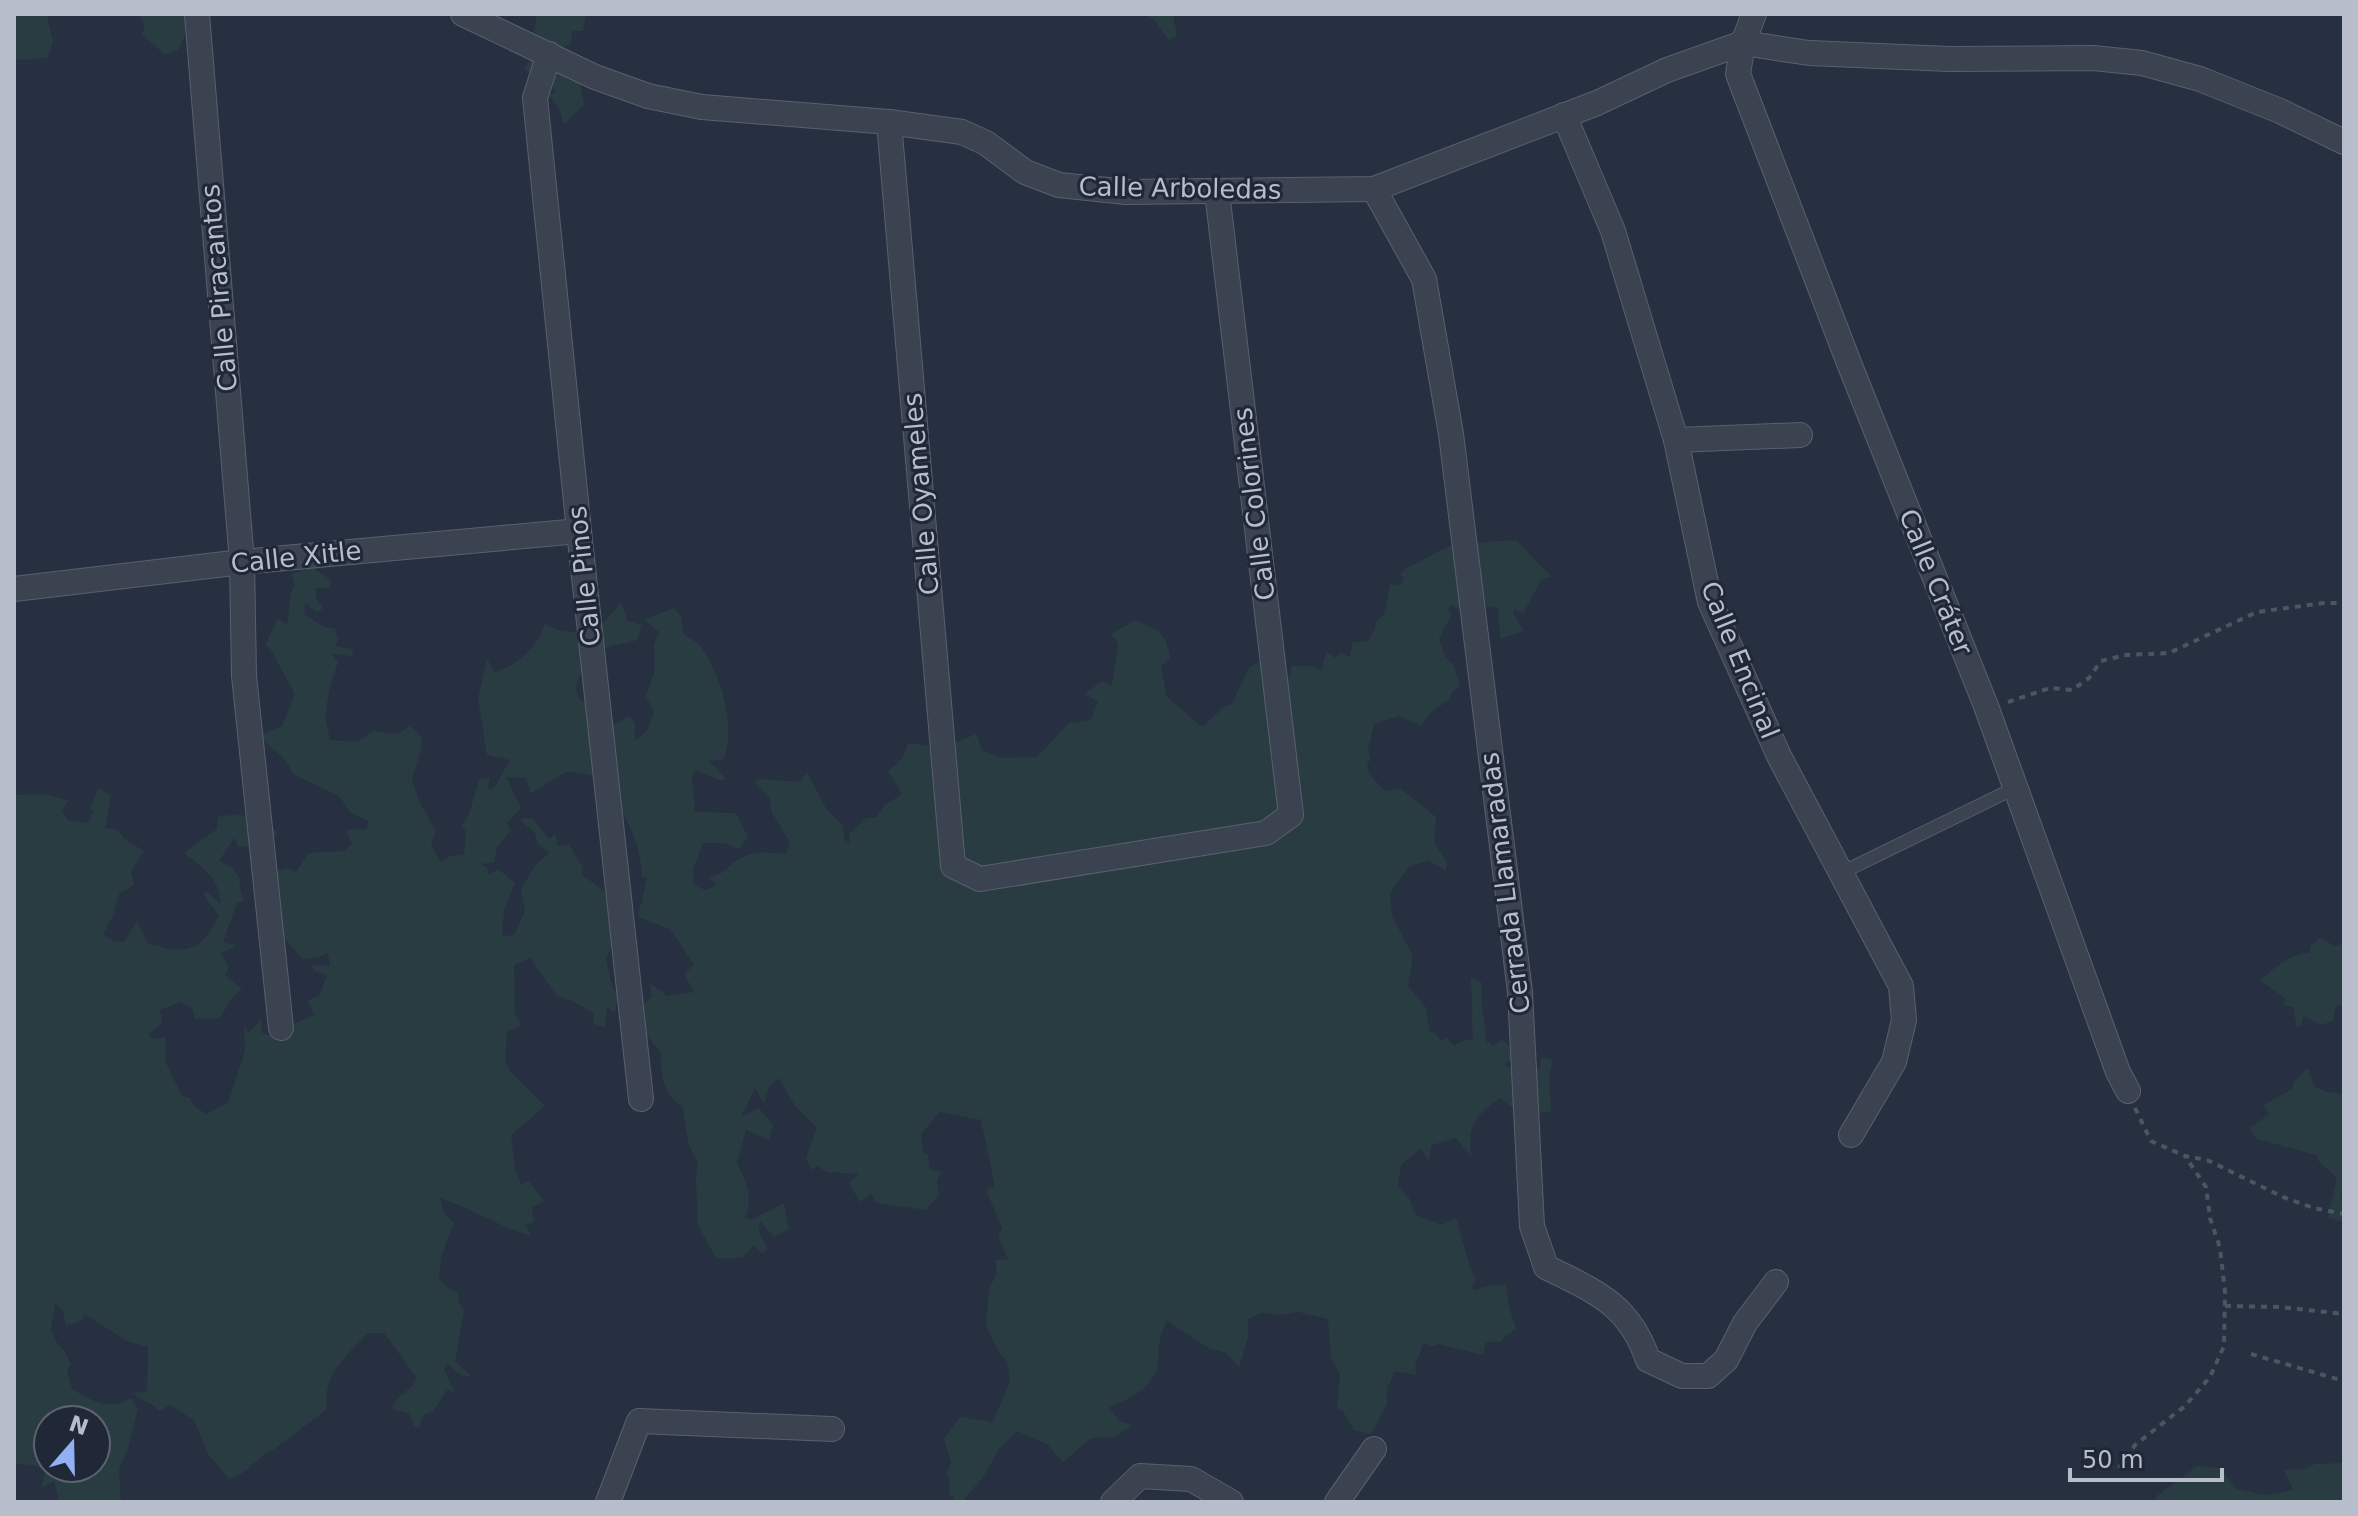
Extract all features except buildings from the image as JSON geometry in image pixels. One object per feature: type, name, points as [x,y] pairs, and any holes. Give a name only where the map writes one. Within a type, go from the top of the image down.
[{"type":"street","name":"Calle Piracantos","points":[[197,14],[242,562],[244,676],[281,1028]]},
{"type":"street","name":"Calle Arboledas","points":[[463,14],[595,77],[648,96],[702,107],[889,122],[962,132],[986,143],[1025,172],[1059,185],[1126,192],[1374,189],[1564,115],[1667,70],[1743,43]]},
{"type":"street","points":[[1754,14],[1743,43],[1809,53],[1950,59],[2093,58],[2142,63],[2200,79],[2267,105],[2344,142]]},
{"type":"street","name":"Calle Cráter","points":[[1743,43],[1738,74],[1986,706],[2118,1072],[2128,1091]]},
{"type":"street","name":"Calle Pinos","points":[[549,54],[535,98],[641,1099]]},
{"type":"street","name":"Calle Encinal","points":[[1564,115],[1613,231],[1676,440],[1710,602],[1779,756],[1901,986],[1904,1020],[1894,1062],[1851,1135]]},
{"type":"street","name":"Calle Oyameles","points":[[889,122],[953,866],[980,879],[1266,833],[1291,815]]},
{"type":"street","name":"Cerrada Llamaradas","points":[[1374,189],[1424,279],[1451,434],[1520,992],[1532,1226],[1546,1267],[1616,1306],[1639,1335],[1648,1360],[1682,1376],[1708,1376],[1726,1360],[1745,1323],[1776,1282]]},
{"type":"street","name":"Calle Colorines","points":[[1217,192],[1291,815]]},
{"type":"street","points":[[1676,440],[1800,435]]},
{"type":"street","name":"Calle Xitle","points":[[14,589],[242,562],[579,531]]},
{"type":"street","points":[[608,1502],[639,1421],[832,1429]]},
{"type":"street","points":[[1337,1502],[1374,1449]]},
{"type":"street","points":[[1113,1502],[1140,1476],[1191,1479],[1231,1502]]},
{"type":"lane","points":[[1841,873],[2015,788]]},
{"type":"path","points":[[1986,706],[2020,700],[2050,688],[2072,690],[2089,678],[2101,661],[2126,655],[2169,653],[2257,612],[2344,603]]},
{"type":"path","points":[[2128,1091],[2151,1141],[2185,1156],[2207,1160],[2283,1197],[2342,1215]]},
{"type":"path","points":[[2119,1468],[2135,1445],[2185,1406],[2210,1377],[2224,1346],[2225,1306],[2220,1248],[2210,1218],[2206,1187],[2185,1156]]},
{"type":"path","points":[[2225,1306],[2280,1307],[2344,1314]]},
{"type":"path","points":[[2251,1354],[2344,1381]]},
{"type":"green space","points":[[14,14],[47,14],[53,42],[47,58],[20,60],[14,57]]},
{"type":"green space","points":[[139,14],[186,14],[190,24],[178,50],[165,55],[142,34],[145,26]]},
{"type":"green space","points":[[537,14],[586,14],[583,31],[572,31],[571,43],[562,48],[555,44],[546,59],[579,78],[584,105],[564,124],[559,108],[549,95],[556,92],[551,84],[524,69],[542,42],[534,31]]},
{"type":"green space","points":[[1146,14],[1173,14],[1177,36],[1169,40]]},
{"type":"green space","points":[[1516,540],[1552,576],[1541,580],[1523,614],[1514,608],[1514,615],[1523,630],[1500,639],[1498,608],[1466,604],[1459,609],[1451,605],[1448,610],[1452,615],[1439,638],[1445,657],[1453,664],[1460,686],[1452,692],[1450,699],[1430,713],[1421,726],[1399,716],[1374,724],[1367,766],[1369,774],[1385,791],[1400,788],[1436,817],[1434,842],[1447,863],[1446,870],[1428,861],[1410,866],[1390,893],[1392,916],[1413,956],[1408,986],[1425,1006],[1430,1032],[1441,1041],[1447,1038],[1454,1046],[1464,1040],[1473,1040],[1470,978],[1482,983],[1486,1041],[1493,1046],[1502,1039],[1518,1056],[1505,1064],[1517,1071],[1525,1071],[1540,1069],[1541,1057],[1553,1060],[1549,1076],[1551,1111],[1522,1116],[1500,1098],[1475,1122],[1470,1137],[1471,1156],[1456,1138],[1432,1145],[1428,1161],[1421,1148],[1401,1165],[1398,1187],[1409,1198],[1416,1215],[1442,1225],[1456,1217],[1476,1279],[1472,1288],[1477,1290],[1506,1284],[1516,1329],[1501,1342],[1486,1342],[1483,1355],[1424,1343],[1415,1365],[1417,1375],[1394,1371],[1387,1386],[1387,1404],[1371,1434],[1354,1430],[1342,1410],[1337,1409],[1340,1374],[1331,1358],[1328,1319],[1298,1312],[1279,1315],[1261,1313],[1248,1319],[1248,1337],[1239,1367],[1226,1353],[1210,1349],[1167,1321],[1160,1338],[1158,1364],[1152,1380],[1131,1397],[1108,1408],[1121,1422],[1133,1425],[1115,1437],[1091,1438],[1063,1462],[1047,1444],[1017,1431],[999,1449],[984,1476],[962,1502],[951,1502],[954,1496],[949,1495],[950,1480],[946,1474],[951,1463],[944,1439],[960,1417],[992,1423],[1010,1382],[1007,1361],[1000,1354],[986,1326],[989,1290],[997,1272],[995,1260],[1008,1259],[998,1237],[1002,1228],[986,1190],[995,1186],[981,1120],[940,1112],[921,1134],[929,1169],[941,1172],[937,1181],[939,1195],[926,1210],[876,1203],[872,1194],[860,1202],[849,1183],[859,1174],[827,1172],[817,1166],[811,1170],[806,1158],[817,1128],[795,1106],[779,1078],[769,1087],[764,1104],[755,1088],[741,1117],[759,1108],[773,1125],[769,1140],[746,1130],[737,1163],[749,1196],[745,1218],[751,1220],[784,1203],[789,1229],[774,1237],[760,1221],[759,1233],[768,1249],[762,1253],[754,1245],[742,1258],[716,1258],[698,1225],[698,1162],[689,1146],[682,1106],[671,1096],[664,1083],[661,1052],[637,1025],[633,1014],[652,997],[650,983],[667,996],[694,992],[684,974],[694,965],[670,929],[638,917],[647,878],[642,877],[635,839],[623,813],[592,775],[568,771],[531,793],[526,778],[506,777],[521,808],[507,823],[511,830],[497,847],[494,862],[481,864],[487,868],[489,875],[498,869],[515,883],[504,910],[502,936],[514,935],[525,911],[521,889],[536,864],[550,853],[538,844],[535,833],[519,819],[532,818],[549,839],[556,835],[557,846],[569,844],[583,868],[581,874],[603,890],[606,897],[630,902],[606,959],[612,987],[618,996],[615,1013],[607,1007],[605,1027],[594,1024],[593,1013],[557,996],[530,958],[514,965],[515,1014],[521,1025],[507,1032],[505,1060],[510,1071],[545,1106],[511,1135],[515,1170],[521,1185],[529,1181],[544,1201],[532,1208],[534,1222],[526,1225],[531,1236],[440,1198],[444,1213],[454,1223],[441,1257],[439,1278],[449,1289],[458,1292],[464,1311],[455,1361],[471,1376],[462,1376],[447,1364],[444,1369],[455,1392],[447,1390],[433,1411],[423,1415],[419,1428],[414,1426],[409,1414],[392,1409],[417,1378],[384,1333],[368,1333],[332,1376],[326,1397],[327,1409],[241,1474],[229,1479],[208,1454],[194,1420],[170,1405],[159,1411],[132,1393],[147,1392],[148,1347],[127,1341],[84,1314],[82,1320],[66,1326],[63,1311],[55,1303],[51,1328],[71,1364],[67,1370],[72,1389],[94,1401],[108,1404],[32,1404],[32,1465],[14,1464],[14,795],[42,794],[69,800],[62,811],[68,820],[88,823],[94,811],[90,809],[98,788],[111,795],[105,828],[118,830],[125,839],[144,851],[131,872],[134,885],[119,894],[112,918],[103,934],[113,941],[124,942],[137,921],[148,944],[182,949],[198,944],[219,916],[203,894],[207,892],[221,904],[220,895],[209,874],[184,853],[217,829],[218,817],[234,815],[258,819],[277,833],[264,850],[253,846],[238,847],[235,837],[219,861],[232,867],[241,881],[239,885],[244,901],[237,903],[223,942],[236,946],[221,953],[229,967],[225,975],[242,989],[232,998],[220,1018],[195,1019],[192,1008],[180,1002],[160,1010],[162,1023],[149,1034],[152,1039],[166,1037],[165,1061],[182,1096],[190,1098],[193,1105],[206,1114],[228,1103],[245,1051],[244,1022],[248,1033],[261,1019],[262,1033],[268,1035],[314,1015],[308,1000],[319,996],[327,975],[315,971],[311,965],[330,966],[328,953],[302,959],[286,940],[267,935],[272,872],[288,868],[295,873],[309,853],[344,851],[352,844],[346,830],[367,829],[368,821],[350,812],[339,796],[293,774],[282,757],[259,736],[282,726],[295,694],[270,648],[265,646],[277,619],[287,624],[291,593],[295,586],[292,574],[312,567],[331,580],[330,588],[316,588],[316,599],[323,608],[317,613],[305,603],[304,614],[324,627],[335,629],[338,641],[335,646],[353,649],[352,656],[332,654],[338,662],[325,715],[330,740],[357,742],[373,731],[398,734],[410,726],[421,736],[421,749],[412,779],[419,801],[436,831],[431,845],[441,862],[450,856],[464,855],[466,832],[462,826],[469,814],[479,780],[490,778],[488,789],[494,788],[510,760],[487,755],[478,699],[487,658],[494,673],[503,670],[532,648],[545,624],[561,631],[581,633],[577,624],[601,625],[621,603],[628,621],[642,625],[637,640],[597,652],[586,664],[575,688],[580,700],[589,703],[611,726],[630,716],[635,724],[635,741],[648,729],[654,712],[646,696],[655,670],[654,645],[659,632],[644,620],[674,608],[682,618],[683,633],[699,645],[710,661],[728,718],[724,759],[709,761],[726,779],[720,780],[695,770],[692,778],[695,812],[736,813],[748,837],[739,849],[724,843],[703,843],[693,869],[694,885],[705,890],[717,885],[709,877],[723,872],[742,857],[760,853],[786,854],[790,842],[772,813],[770,799],[754,782],[761,779],[800,782],[807,772],[827,810],[843,825],[844,839],[849,843],[850,833],[866,818],[876,817],[885,805],[902,794],[888,771],[902,759],[908,743],[943,748],[976,734],[982,750],[1003,758],[1037,757],[1069,723],[1091,720],[1098,702],[1085,694],[1102,681],[1112,685],[1118,644],[1112,634],[1135,620],[1163,636],[1170,658],[1161,666],[1167,697],[1202,727],[1225,706],[1232,704],[1248,669],[1260,661],[1286,680],[1292,666],[1313,666],[1322,670],[1326,652],[1336,658],[1341,652],[1350,657],[1352,642],[1367,642],[1376,621],[1384,615],[1390,584],[1401,585],[1404,577],[1400,575],[1405,569],[1453,544]]},
{"type":"green space","points":[[2320,938],[2335,946],[2344,943],[2344,1006],[2336,1005],[2333,1021],[2321,1025],[2304,1016],[2297,1028],[2293,1007],[2283,1005],[2286,999],[2260,980],[2290,958],[2310,953],[2310,946]]},
{"type":"green space","points":[[2308,1068],[2315,1087],[2344,1094],[2344,1192],[2341,1194],[2344,1222],[2328,1218],[2337,1178],[2319,1162],[2317,1155],[2256,1139],[2250,1128],[2269,1114],[2264,1105],[2292,1089],[2294,1081]]},
{"type":"green space","points":[[131,1398],[138,1409],[127,1452],[119,1469],[121,1502],[59,1502],[55,1484],[112,1484],[112,1404]]},
{"type":"green space","points":[[2344,1463],[2344,1502],[2154,1502],[2158,1495],[2197,1466],[2220,1468],[2237,1489],[2265,1495],[2293,1490],[2284,1470]]}]
